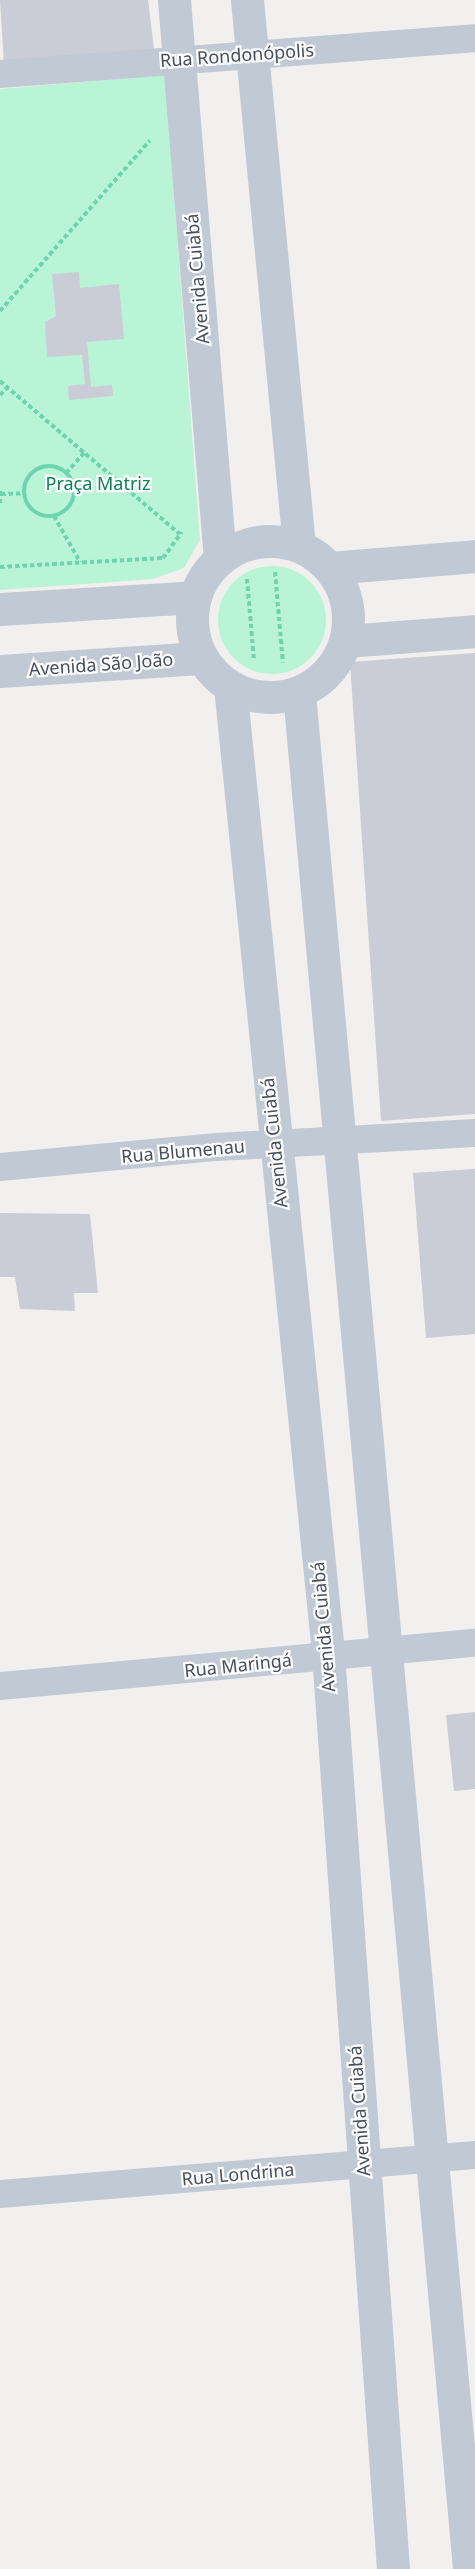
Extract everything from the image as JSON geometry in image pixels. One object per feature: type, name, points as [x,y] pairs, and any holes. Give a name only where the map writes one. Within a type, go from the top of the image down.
[{"type":"street","name":"Avenida Cuiabá","points":[[174,0],[220,559]]},
{"type":"street","points":[[247,0],[299,546]]},
{"type":"street","name":"Rua Rondonópolis","points":[[0,74],[252,53],[475,38]]},
{"type":"street","points":[[257,542],[299,546],[330,568],[347,603],[346,641],[327,673],[299,693],[271,697],[230,686],[201,658],[193,628],[195,597],[220,559],[257,542]]},
{"type":"street","points":[[330,568],[475,556]]},
{"type":"street","points":[[0,609],[195,597]]},
{"type":"street","points":[[346,641],[475,631]]},
{"type":"street","name":"Avenida São João","points":[[0,671],[201,658]]},
{"type":"street","name":"Avenida Cuiabá","points":[[230,686],[328,1653],[393,2569]]},
{"type":"street","points":[[299,693],[343,1143],[384,1648],[397,1727],[432,2158],[469,2569]]},
{"type":"street","name":"Rua Blumenau","points":[[0,1167],[276,1145],[343,1143],[475,1133]]},
{"type":"street","name":"Rua Maringá","points":[[0,1686],[238,1666],[328,1653],[475,1643]]},
{"type":"street","name":"Rua Londrina","points":[[0,2194],[364,2162],[475,2155]]},
{"type":"path","points":[[0,311],[159,131]]},
{"type":"path","points":[[0,381],[180,534]]},
{"type":"path","points":[[0,394],[7,388]]},
{"type":"path","points":[[66,473],[84,453]]},
{"type":"path","points":[[52,467],[66,473],[74,495],[66,510],[54,516],[34,511],[25,494],[36,470],[52,467]]},
{"type":"path","points":[[0,504],[0,493],[25,494]]},
{"type":"path","points":[[54,516],[80,563]]},
{"type":"path","points":[[0,567],[163,558],[185,528]]},
{"type":"green space","name":"Praça Matriz","points":[[165,75],[200,540],[184,568],[153,579],[0,590],[0,89]]},
{"type":"green space","points":[[272,566],[293,570],[310,582],[322,599],[326,620],[322,641],[310,658],[293,670],[272,674],[251,670],[234,658],[222,641],[218,620],[222,599],[234,582],[251,570]]},
{"type":"building","points":[[0,0],[148,0],[154,49],[4,64]]},
{"type":"building","points":[[79,272],[80,288],[119,284],[124,339],[87,342],[91,387],[112,385],[113,396],[69,400],[68,386],[85,384],[82,355],[47,357],[45,322],[56,316],[52,274]]},
{"type":"building","points":[[475,653],[475,1114],[381,1121],[350,662]]},
{"type":"building","points":[[475,1169],[475,1334],[426,1338],[413,1173]]},
{"type":"building","points":[[0,1213],[90,1214],[98,1293],[74,1293],[75,1311],[20,1309],[15,1277],[0,1277]]},
{"type":"building","points":[[475,1712],[475,1789],[454,1791],[446,1715]]}]
